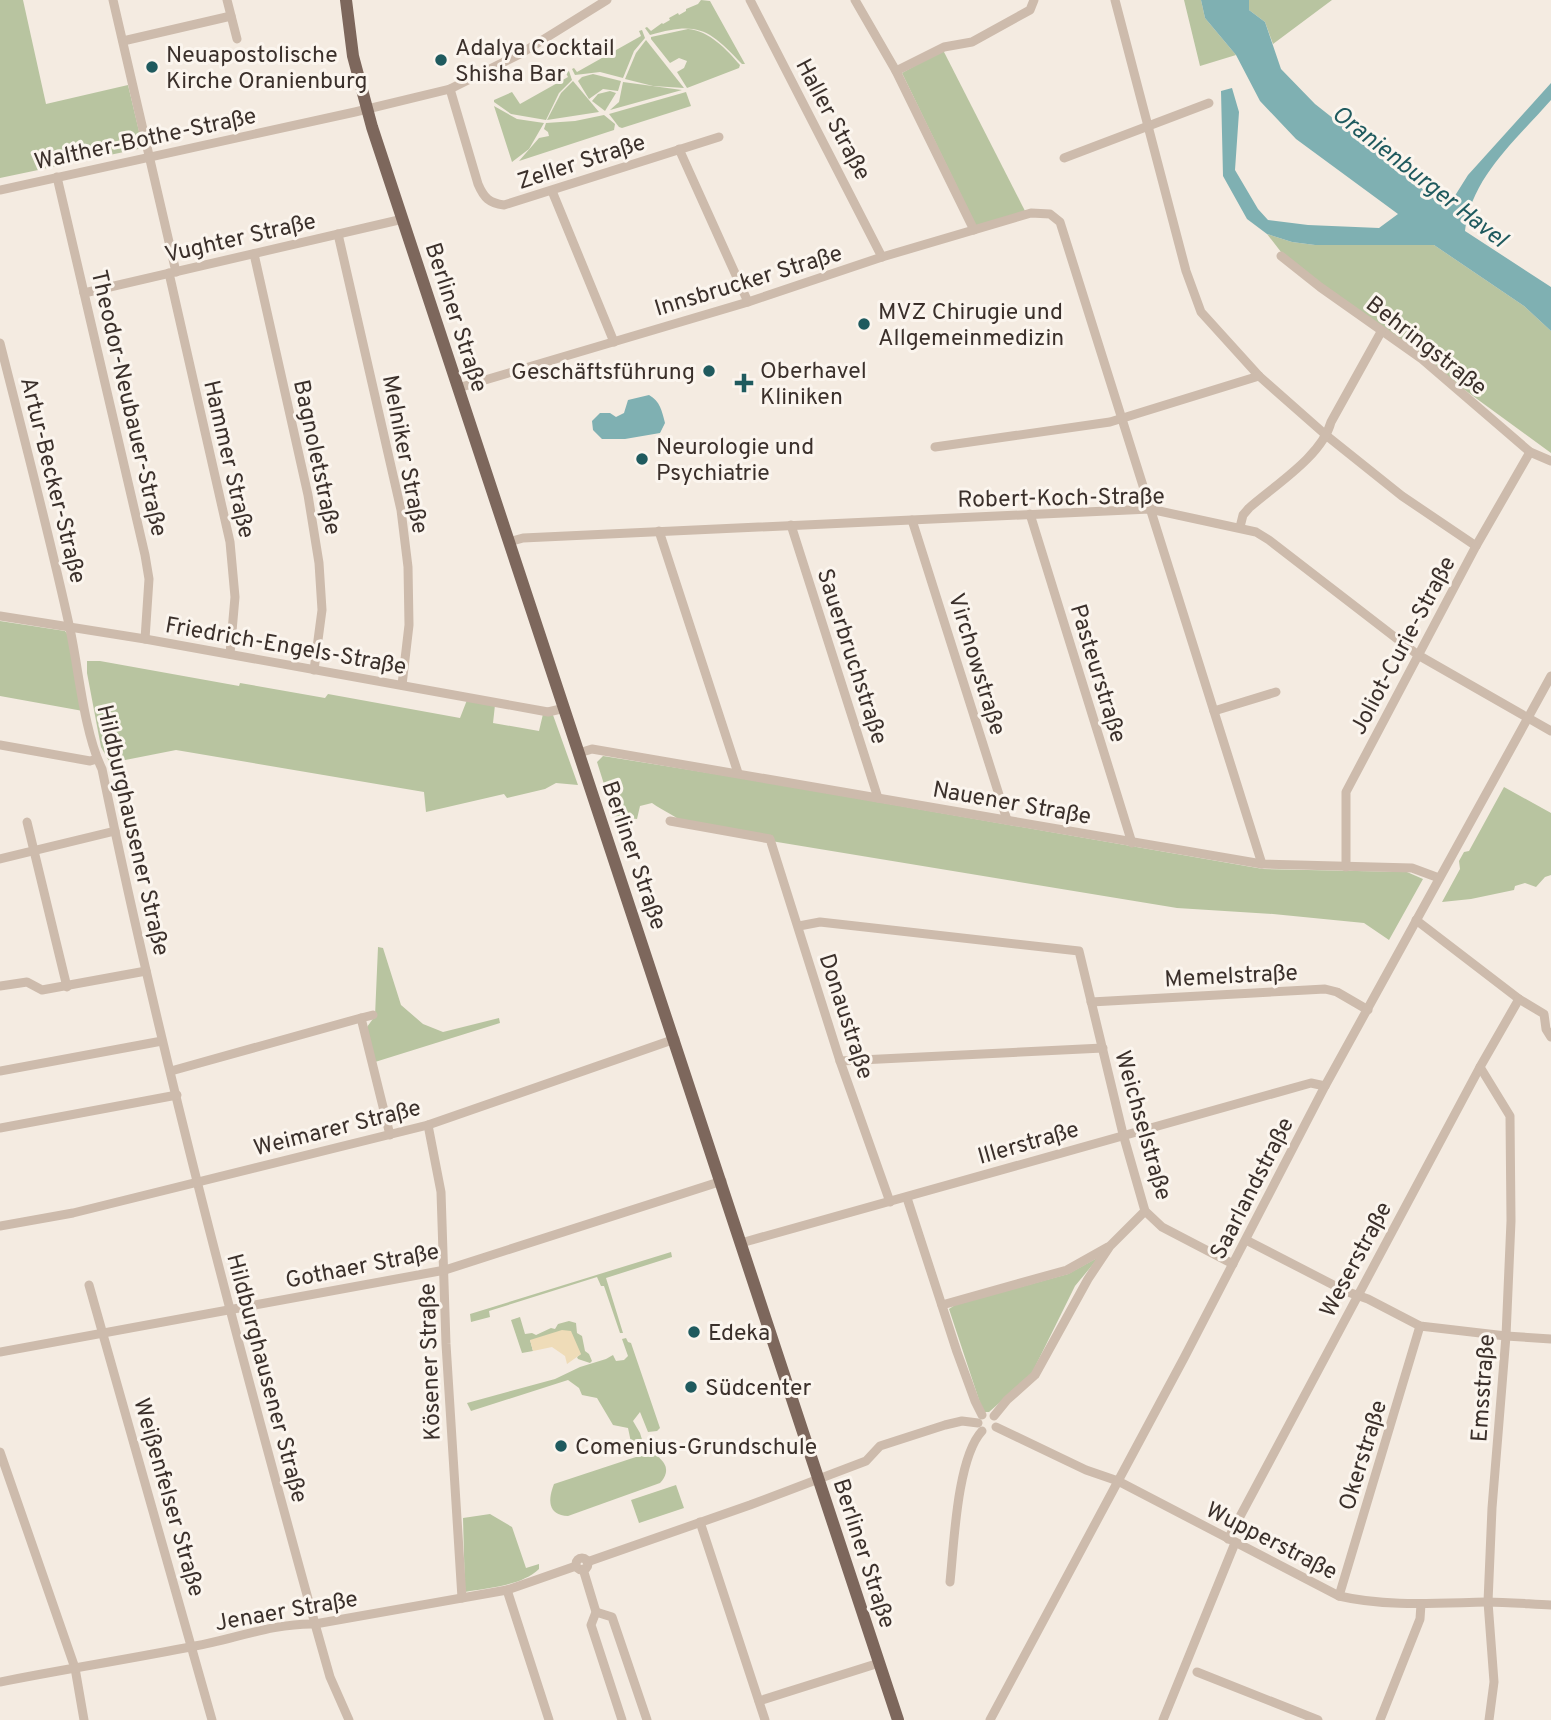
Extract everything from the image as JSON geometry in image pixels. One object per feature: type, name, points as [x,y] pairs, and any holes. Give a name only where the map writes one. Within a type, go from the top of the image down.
[{"type":"main road","name":"Berliner Straße","points":[[346,0],[353,56],[366,109],[898,1720]]},
{"type":"street","name":"Hammer Straße","points":[[113,0],[151,157],[172,273],[230,542],[234,597],[230,654]]},
{"type":"street","points":[[228,0],[237,39]]},
{"type":"street","name":"Walther-Bothe-Straße","points":[[0,190],[450,89],[520,54],[607,0]]},
{"type":"street","name":"Haller Straße","points":[[750,0],[883,257]]},
{"type":"street","points":[[856,0],[896,72],[974,230]]},
{"type":"street","points":[[896,72],[944,47],[972,42],[1030,10],[1034,0]]},
{"type":"street","points":[[1115,0],[1186,271],[1201,312],[1259,376],[1327,436],[1402,496],[1476,546]]},
{"type":"street","points":[[124,41],[231,16]]},
{"type":"street","name":"Zeller Straße","points":[[450,89],[478,184],[491,203],[504,205],[719,137]]},
{"type":"street","points":[[1064,158],[1209,103]]},
{"type":"street","name":"Zeller Straße","points":[[679,149],[748,302]]},
{"type":"street","name":"Theodor-Neubauer-Straße","points":[[57,177],[145,555],[149,579],[145,639]]},
{"type":"street","points":[[552,191],[614,342]]},
{"type":"street","name":"Innsbrucker Straße","points":[[458,388],[748,302],[883,257],[1031,213],[1050,214],[1060,222],[1122,419]]},
{"type":"street","name":"Vughter Straße","points":[[85,293],[403,219]]},
{"type":"street","name":"Melniker Straße","points":[[338,234],[401,510],[408,567],[409,625],[402,685]]},
{"type":"street","name":"Bagnoletstraße","points":[[254,254],[308,495],[319,562],[322,610],[314,670]]},
{"type":"street","name":"Behringstraße","points":[[1281,256],[1381,332],[1422,359],[1530,452],[1551,461]]},
{"type":"street","points":[[1240,527],[1243,515],[1249,508],[1311,455],[1327,436],[1331,422],[1381,332]]},
{"type":"street","name":"Artur-Becker-Straße","points":[[0,342],[70,627]]},
{"type":"street","points":[[935,447],[1122,419],[1259,376]]},
{"type":"street","points":[[1122,419],[1262,864]]},
{"type":"street","name":"Joliot-Curie-Straße","points":[[1346,867],[1346,792],[1476,546],[1530,452]]},
{"type":"street","name":"Robert-Koch-Straße","points":[[509,542],[523,538],[1150,509],[1240,527],[1269,540],[1418,655],[1551,731]]},
{"type":"street","name":"Pasteurstraße","points":[[1030,514],[1132,843]]},
{"type":"street","name":"Virchowstraße","points":[[912,520],[1007,820]]},
{"type":"street","name":"Sauerbruchstraße","points":[[791,525],[878,798]]},
{"type":"street","points":[[659,531],[737,773]]},
{"type":"street","name":"Friedrich-Engels-Straße","points":[[0,616],[145,639],[548,712],[565,708]]},
{"type":"street","name":"Hildburghausener Straße","points":[[70,627],[97,759],[102,769],[162,1041],[197,1182],[315,1624],[330,1677],[349,1720]]},
{"type":"street","name":"Saarlandstraße","points":[[990,1720],[1325,1086],[1551,676]]},
{"type":"street","points":[[1214,711],[1276,692]]},
{"type":"street","points":[[0,745],[90,761],[97,759]]},
{"type":"street","name":"Nauener Straße","points":[[579,753],[592,750],[737,773],[1262,864],[1412,868],[1439,878]]},
{"type":"street","name":"Donaustraße","points":[[670,821],[770,839],[840,1061],[890,1202]]},
{"type":"street","points":[[27,822],[67,987]]},
{"type":"street","points":[[0,859],[115,831]]},
{"type":"street","points":[[1416,920],[1519,999],[1548,1015],[1546,1029],[1551,1037]]},
{"type":"street","name":"Weichselstraße","points":[[799,926],[820,922],[1079,951],[1123,1134],[1145,1211],[1162,1227],[1233,1264]]},
{"type":"street","points":[[0,986],[21,981],[42,990],[146,971]]},
{"type":"street","name":"Memelstraße","points":[[1091,1002],[1325,989],[1336,992],[1368,1010]]},
{"type":"street","name":"Weserstraße","points":[[1163,1720],[1232,1541],[1357,1296],[1519,999]]},
{"type":"street","points":[[171,1071],[373,1015]]},
{"type":"street","points":[[361,1018],[390,1135]]},
{"type":"street","name":"Weimarer Straße","points":[[0,1226],[73,1213],[428,1125],[675,1039]]},
{"type":"street","points":[[0,1071],[162,1041]]},
{"type":"street","points":[[840,1061],[1103,1048]]},
{"type":"street","name":"Emsstraße","points":[[1480,1068],[1510,1116],[1511,1221],[1506,1336],[1492,1508],[1488,1602],[1494,1682],[1489,1720]]},
{"type":"street","name":"Illerstraße","points":[[741,1243],[1311,1083],[1325,1086]]},
{"type":"street","points":[[0,1128],[177,1095]]},
{"type":"street","name":"Kösener Straße","points":[[428,1125],[441,1192],[446,1344],[461,1598]]},
{"type":"street","name":"Gothaer Straße","points":[[0,1352],[445,1270],[722,1181]]},
{"type":"street","points":[[907,1198],[981,1423]]},
{"type":"street","points":[[993,1416],[1035,1375],[1088,1279],[1110,1246],[1145,1211]]},
{"type":"street","points":[[1246,1240],[1420,1326],[1551,1339]]},
{"type":"street","points":[[942,1306],[1067,1270],[1110,1246]]},
{"type":"street","name":"Weißenfelser Straße","points":[[89,1285],[212,1720]]},
{"type":"street","name":"Okerstraße","points":[[1339,1596],[1420,1326]]},
{"type":"street","points":[[818,1479],[866,1461],[880,1446],[945,1424],[962,1421],[981,1423],[991,1431],[996,1427],[993,1416],[988,1413],[981,1423],[967,1458],[950,1582]]},
{"type":"street","name":"Wupperstraße","points":[[996,1427],[1086,1470],[1118,1482],[1339,1596],[1421,1604],[1488,1602],[1551,1605]]},
{"type":"street","points":[[0,1452],[75,1668],[84,1720]]},
{"type":"street","name":"Jenaer Straße","points":[[0,1682],[193,1647],[237,1635],[303,1623],[315,1624],[507,1590],[818,1479]]},
{"type":"street","points":[[700,1522],[765,1720]]},
{"type":"street","points":[[582,1565],[596,1612],[591,1625],[622,1720]]},
{"type":"street","points":[[507,1590],[550,1720]]},
{"type":"street","points":[[1380,1720],[1420,1619],[1421,1604]]},
{"type":"street","points":[[596,1612],[612,1617],[647,1720]]},
{"type":"street","points":[[759,1701],[879,1662]]},
{"type":"street","points":[[1197,1672],[1318,1720]]},
{"type":"street","points":[[1287,1720],[1292,1710]]},
{"type":"green space","points":[[0,0],[23,0],[46,104],[128,85],[143,148],[0,178]]},
{"type":"green space","points":[[701,0],[710,1],[745,64],[702,31],[680,29],[650,35],[645,28],[651,31]]},
{"type":"green space","points":[[1184,0],[1201,0],[1205,18],[1236,55],[1200,66]]},
{"type":"green space","points":[[1249,0],[1332,0],[1273,44],[1265,22],[1249,10]]},
{"type":"green space","points":[[688,29],[704,33],[717,42],[740,65],[739,68],[687,88],[677,72],[684,68],[687,61],[679,58],[670,63],[651,37]]},
{"type":"green space","points":[[642,30],[645,38],[634,51],[623,78],[600,72],[575,75],[572,69],[577,72],[641,36],[639,31]]},
{"type":"green space","points":[[646,40],[684,88],[653,86],[625,79],[636,53]]},
{"type":"green space","points":[[943,50],[1025,211],[976,226],[902,73]]},
{"type":"green space","points":[[569,71],[572,80],[559,93],[546,120],[511,114],[494,102],[512,92],[520,104],[568,77],[566,73]]},
{"type":"green space","points":[[593,74],[621,81],[618,91],[603,89],[589,99],[578,81]]},
{"type":"green space","points":[[573,81],[599,112],[547,120],[561,93]]},
{"type":"green space","points":[[623,82],[682,90],[610,110],[619,102]]},
{"type":"green space","points":[[610,91],[616,93],[605,111],[592,101],[598,94]]},
{"type":"green space","points":[[686,92],[691,106],[622,128],[609,114]]},
{"type":"green space","points":[[494,106],[517,119],[544,123],[529,149],[512,162]]},
{"type":"green space","points":[[604,115],[615,124],[614,130],[519,161],[539,138],[549,136],[544,129],[546,123]]},
{"type":"green space","points":[[1267,234],[1292,242],[1315,245],[1434,245],[1524,306],[1551,331],[1551,453],[1288,261]]},
{"type":"green space","points":[[0,621],[65,631],[83,711],[0,696]]},
{"type":"green space","points":[[87,661],[325,698],[328,694],[460,718],[467,700],[495,705],[493,723],[539,731],[543,714],[553,715],[578,785],[556,783],[545,789],[507,798],[504,794],[426,812],[424,792],[176,750],[110,763],[101,747]]},
{"type":"green space","points":[[603,756],[1263,869],[1407,872],[1423,879],[1389,940],[1364,923],[1177,908],[687,827],[652,803],[640,806],[637,819],[614,816],[597,762]]},
{"type":"green space","points":[[1504,787],[1551,813],[1551,875],[1545,877],[1536,887],[1525,883],[1515,886],[1514,890],[1442,902],[1460,869],[1459,861],[1464,852],[1469,851]]},
{"type":"green space","points":[[378,947],[383,948],[401,1005],[423,1024],[443,1032],[499,1018],[500,1023],[375,1062],[367,1027],[375,1016]]},
{"type":"green space","points":[[671,1252],[672,1257],[606,1278],[623,1333],[620,1333],[604,1286],[601,1286],[597,1277],[489,1311],[490,1317],[471,1322],[470,1314]]},
{"type":"green space","points":[[1099,1257],[1075,1286],[1031,1375],[989,1412],[983,1412],[949,1309],[955,1305],[1068,1274]]},
{"type":"green space","points":[[520,1317],[525,1334],[536,1335],[569,1321],[576,1323],[577,1333],[582,1336],[585,1351],[592,1361],[590,1363],[578,1359],[581,1354],[530,1340],[533,1351],[522,1353],[511,1320]]},
{"type":"green space","points":[[626,1338],[631,1343],[660,1428],[648,1432],[640,1412],[633,1421],[644,1446],[632,1447],[628,1428],[613,1425],[597,1398],[582,1395],[579,1388],[568,1380],[471,1411],[467,1403],[555,1379],[613,1355],[616,1361],[624,1360],[628,1356],[622,1339]]},
{"type":"green space","points":[[651,1452],[665,1465],[666,1473],[660,1483],[568,1516],[556,1513],[553,1509],[550,1500],[554,1484]]},
{"type":"green space","points":[[676,1485],[684,1508],[639,1523],[631,1500]]},
{"type":"green space","points":[[490,1514],[512,1527],[526,1568],[539,1564],[539,1569],[514,1583],[465,1592],[463,1518]]},
{"type":"sand","points":[[562,1330],[571,1331],[581,1354],[567,1364],[565,1356],[552,1347],[533,1351],[530,1340]]},
{"type":"water","points":[[1201,0],[1249,0],[1249,10],[1265,22],[1281,69],[1315,104],[1443,205],[1451,202],[1468,175],[1551,83],[1551,100],[1510,144],[1476,193],[1465,231],[1551,287],[1551,331],[1524,306],[1434,245],[1315,245],[1292,242],[1267,234],[1247,219],[1223,176],[1221,91],[1232,88],[1239,112],[1235,170],[1258,209],[1268,220],[1308,225],[1379,228],[1398,214],[1296,139],[1260,101],[1236,55],[1205,18]]},
{"type":"water","points":[[649,395],[658,403],[663,414],[665,423],[660,433],[625,439],[602,439],[593,430],[592,421],[600,413],[610,413],[616,417],[624,413],[628,400]]},
{"type":"place","name":"Adalya Cocktail Shisha Bar","points":[[441,60]]},
{"type":"place","name":"Neuapostolische Kirche Oranienburg","points":[[152,67]]},
{"type":"place","name":"MVZ Chirugie und Allgemeinmedizin","points":[[864,324]]},
{"type":"place","name":"Geschäftsführung","points":[[709,371]]},
{"type":"place","name":"Oberhavel Kliniken","points":[[744,383]]},
{"type":"place","name":"Neurologie und Psychiatrie","points":[[642,459]]},
{"type":"place","name":"Edeka","points":[[694,1332]]},
{"type":"place","name":"Südcenter","points":[[691,1387]]},
{"type":"place","name":"Comenius-Grundschule","points":[[561,1446]]},
{"type":"water label","name":"Oranienburger Havel","points":[[1420,176]]}]
